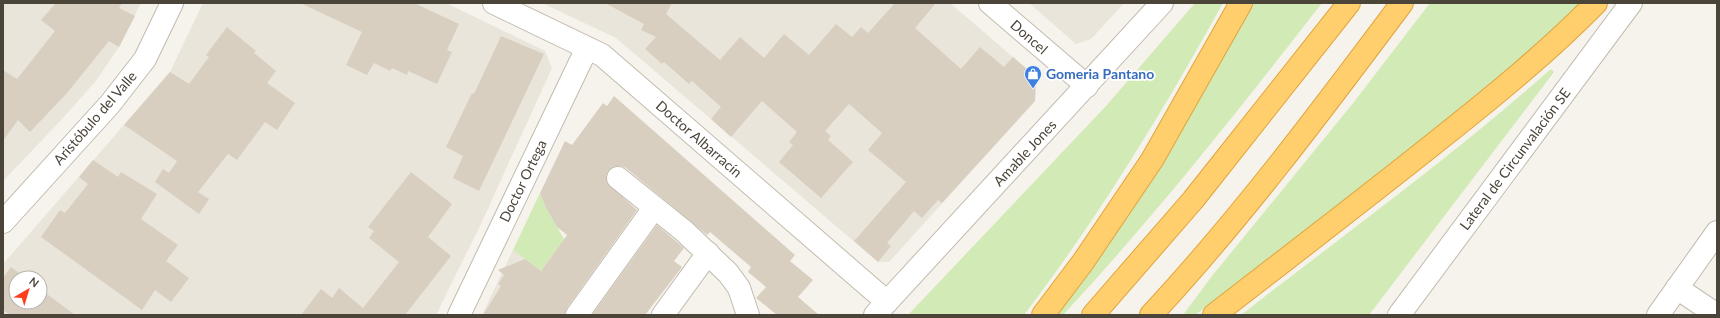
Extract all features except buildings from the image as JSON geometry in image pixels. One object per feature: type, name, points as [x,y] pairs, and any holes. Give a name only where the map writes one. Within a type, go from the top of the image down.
[{"type":"highway","points":[[1043,315],[1087,256],[1152,160],[1241,3]]},
{"type":"highway","points":[[1093,315],[1198,194],[1349,3]]},
{"type":"highway","points":[[1151,315],[1204,258],[1349,74],[1402,3]]},
{"type":"highway","points":[[1214,315],[1386,183],[1508,84],[1571,29],[1596,3]]},
{"type":"street","name":"Aristóbulo del Valle","points":[[3,222],[110,104],[145,59],[172,3]]},
{"type":"street","name":"Doctor Albarracín","points":[[494,3],[602,55],[881,309]]},
{"type":"street","name":"Doncel","points":[[990,3],[1087,86]]},
{"type":"street","name":"Amable Jones","points":[[881,309],[1162,3]]},
{"type":"street","name":"Lateral de Circunvalación SE","points":[[1399,315],[1631,3]]},
{"type":"street","name":"Doctor Ortega","points":[[459,315],[587,48]]},
{"type":"street","points":[[618,178],[708,252],[739,288],[748,315]]},
{"type":"street","points":[[577,315],[654,208]]},
{"type":"street","points":[[1658,315],[1717,232]]},
{"type":"street","points":[[663,315],[708,252]]},
{"type":"street","points":[[1677,288],[1717,315]]},
{"type":"shaded area","points":[[3,3],[141,3],[119,47],[95,82],[3,181]]},
{"type":"shaded area","points":[[203,3],[446,3],[545,51],[552,68],[480,226],[436,315],[3,315],[3,264],[170,72]]},
{"type":"shaded area","points":[[542,3],[950,3],[1036,77],[1035,101],[889,262],[878,262],[616,38]]},
{"type":"shaded area","points":[[1029,3],[1124,3],[1091,39],[1076,44]]},
{"type":"shaded area","points":[[513,250],[541,271],[509,315],[482,315]]},
{"type":"green space","points":[[1195,3],[1223,3],[1177,84],[1129,163],[1079,240],[1024,315],[908,315],[1106,106]]},
{"type":"green space","points":[[1251,3],[1322,3],[1228,123],[1131,240],[1063,315],[1054,315]]},
{"type":"green space","points":[[1430,3],[1585,3],[1490,90],[1217,299],[1195,315],[1183,315],[1212,276],[1354,102]]},
{"type":"green space","points":[[1551,69],[1554,72],[1369,315],[1241,315],[1398,195],[1514,102]]},
{"type":"green space","points":[[540,193],[546,208],[564,239],[541,271],[513,250]]},
{"type":"place","name":"Gomeria Pantano","points":[[1033,89]]}]
